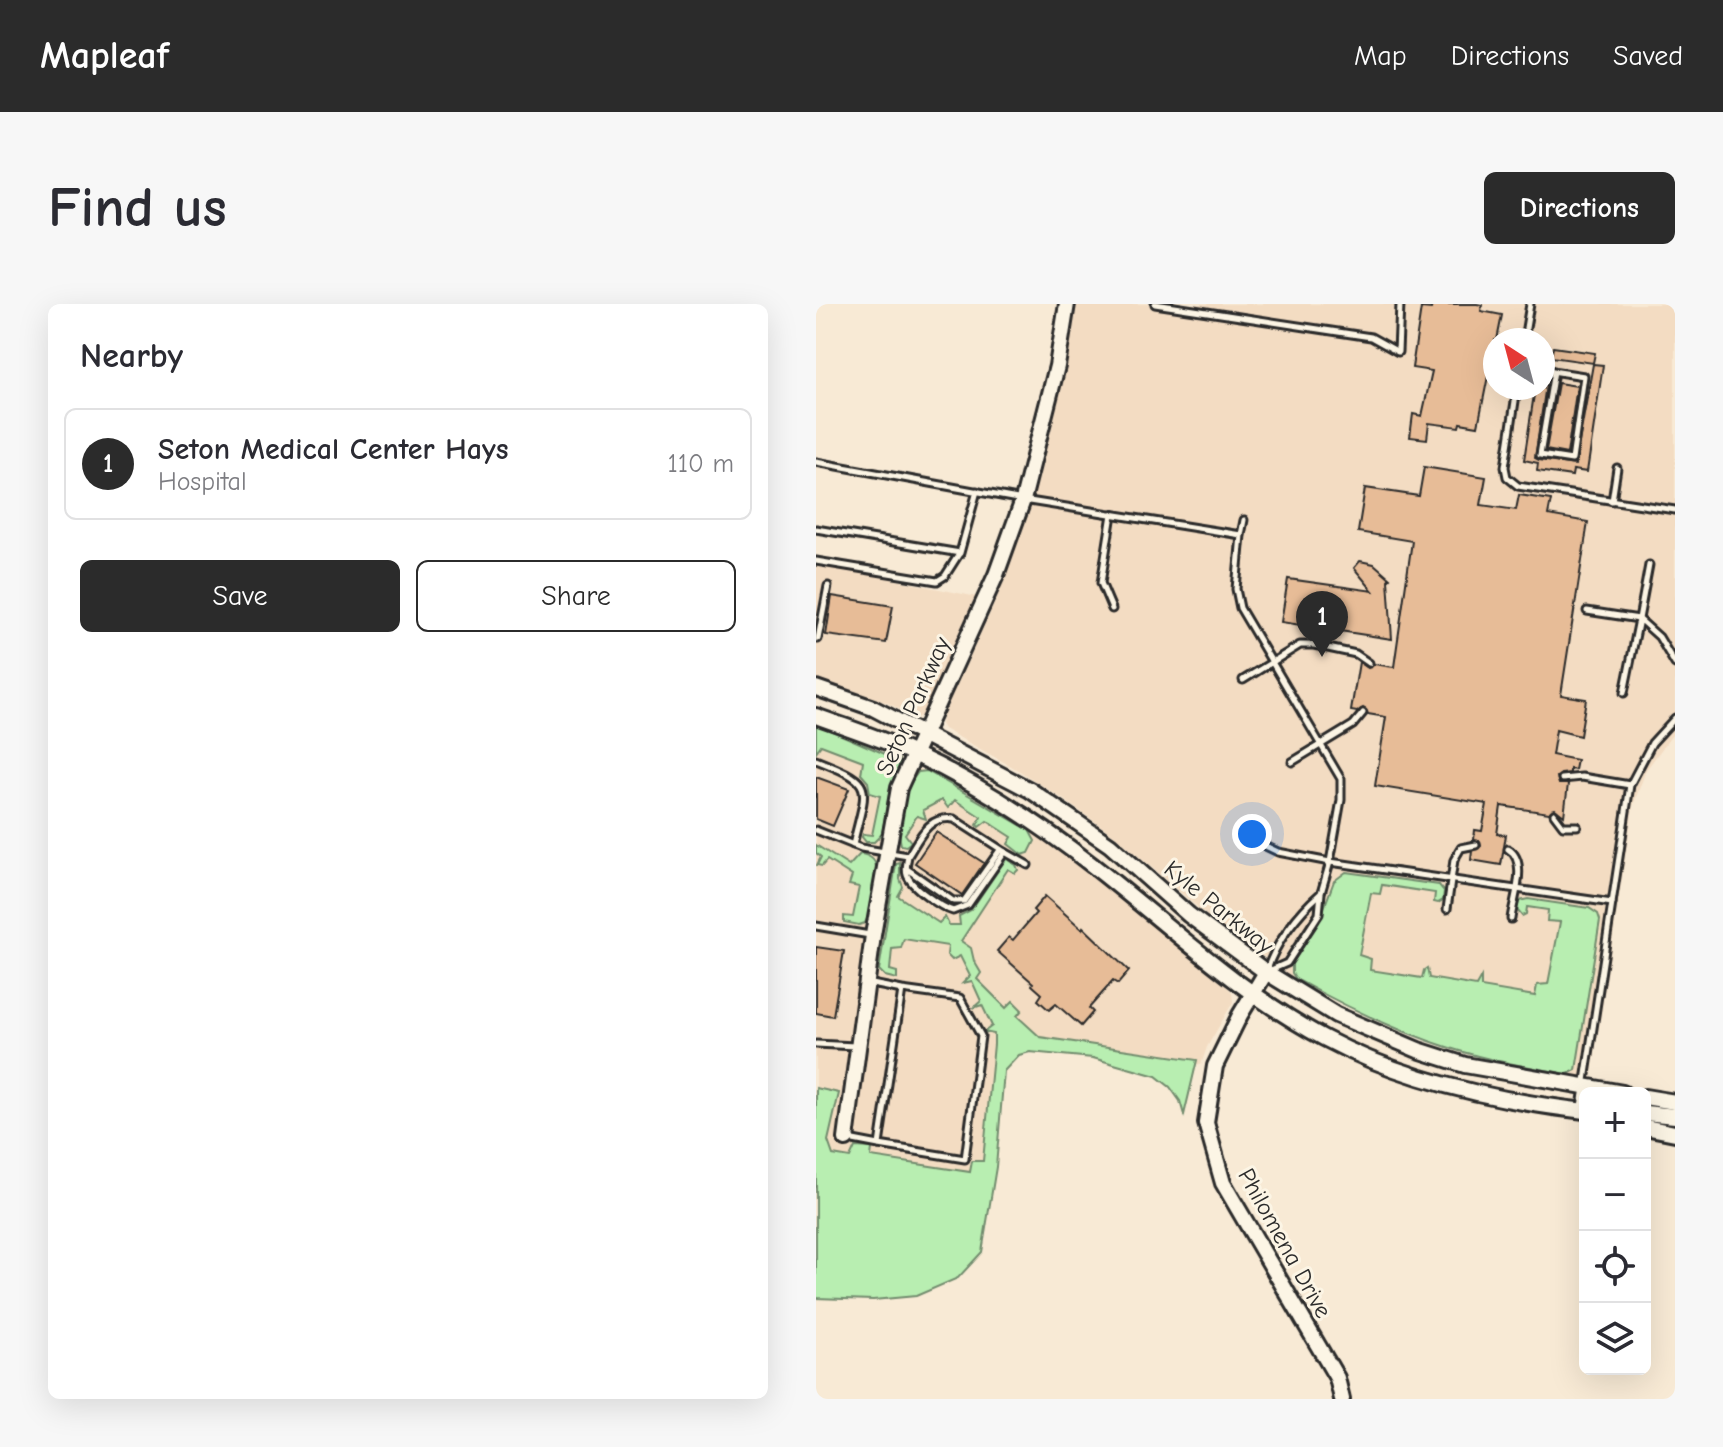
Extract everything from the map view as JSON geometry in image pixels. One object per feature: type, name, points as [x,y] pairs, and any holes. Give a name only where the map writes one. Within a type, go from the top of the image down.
[{"type":"street","name":"Seton Parkway","points":[[846,1139],[873,935],[899,788],[996,575],[1023,500],[1057,366],[1067,304]]},
{"type":"street","name":"Kyle Parkway","points":[[816,688],[873,708],[1041,798],[1110,845],[1189,915],[1266,972],[1336,1015],[1418,1050],[1465,1065],[1589,1087]]},
{"type":"street","name":"Kyle Parkway","points":[[816,716],[914,754],[1022,815],[1091,865],[1173,934],[1252,993],[1325,1039],[1409,1074],[1486,1095],[1579,1109]]},
{"type":"street","name":"Philomena Drive","points":[[1266,972],[1215,1066],[1206,1123],[1223,1183],[1337,1378],[1342,1399]]},
{"type":"street","points":[[1651,1098],[1675,1102]]},
{"type":"street","points":[[1651,1114],[1675,1116]]},
{"type":"street","points":[[1651,1128],[1675,1133]]},
{"type":"lane","points":[[1155,304],[1371,337],[1398,352],[1400,304]]},
{"type":"lane","points":[[1526,328],[1530,304]]},
{"type":"lane","points":[[1553,371],[1584,376],[1572,460],[1540,455],[1553,371]]},
{"type":"lane","points":[[1515,400],[1505,467],[1510,481],[1518,486],[1675,510]]},
{"type":"lane","points":[[817,465],[1241,535]]},
{"type":"lane","points":[[1612,501],[1617,468]]},
{"type":"lane","points":[[816,561],[937,581],[945,576],[960,553],[977,491]]},
{"type":"lane","points":[[1112,514],[1101,583],[1112,609]]},
{"type":"lane","points":[[1244,520],[1236,579],[1237,600],[1341,779],[1341,800],[1319,914],[1287,963],[1266,972]]},
{"type":"lane","points":[[816,529],[960,553]]},
{"type":"lane","points":[[1624,693],[1649,565]]},
{"type":"lane","points":[[818,639],[828,586]]},
{"type":"lane","points":[[1587,611],[1639,619],[1659,637],[1675,664]]},
{"type":"lane","points":[[1243,680],[1294,647],[1307,644],[1356,654],[1369,663]]},
{"type":"lane","points":[[1292,762],[1353,725],[1363,713]]},
{"type":"lane","points":[[1583,1086],[1630,785],[1652,743],[1675,718]]},
{"type":"lane","points":[[816,760],[854,775],[861,782],[864,795],[853,845]]},
{"type":"lane","points":[[1562,779],[1586,778],[1630,785]]},
{"type":"lane","points":[[1554,814],[1563,826],[1577,826]]},
{"type":"lane","points":[[1003,851],[968,905],[953,911],[945,909],[911,882],[906,868],[908,856],[926,827],[944,818],[954,819],[1028,865]]},
{"type":"lane","points":[[1244,827],[1268,849],[1330,862],[1612,903]]},
{"type":"lane","points":[[816,830],[853,845],[908,856]]},
{"type":"lane","points":[[1447,909],[1457,852],[1466,846],[1476,845]]},
{"type":"lane","points":[[1508,849],[1514,852],[1519,863],[1511,919]]},
{"type":"lane","points":[[906,868],[953,901],[964,901],[1003,851]]},
{"type":"lane","points":[[1266,972],[1273,953],[1308,904],[1321,893]]},
{"type":"lane","points":[[816,926],[873,935]]},
{"type":"lane","points":[[846,1139],[965,1159],[981,1036],[960,998],[866,982]]},
{"type":"lane","points":[[879,1145],[902,990]]},
{"type":"lane","points":[[816,1037],[819,1044],[858,1047]]},
{"type":"shaded area","points":[[1077,304],[1675,304],[1675,731],[1646,770],[1633,806],[1591,1079],[1497,1061],[1454,1049],[1372,1017],[1294,978],[1217,924],[1114,835],[1018,770],[944,729],[941,724],[943,714],[996,600],[1038,481],[1062,385]]},
{"type":"shaded area","points":[[816,563],[977,597],[928,709],[922,715],[916,718],[888,703],[816,679]]},
{"type":"shaded area","points":[[816,724],[897,758],[1027,828],[1103,884],[1227,987],[1232,992],[1233,1002],[1207,1047],[1201,1065],[1004,1036],[984,1164],[978,1174],[823,1161],[838,1093],[816,1088]]},
{"type":"green space","points":[[816,724],[899,760],[882,834],[874,842],[866,842],[862,837],[863,834],[872,835],[880,796],[870,793],[868,782],[861,774],[863,761],[821,745],[816,752]]},
{"type":"green space","points":[[927,771],[1029,830],[1035,841],[1029,853],[1022,855],[1008,844],[1012,837],[987,821],[979,827],[981,817],[955,800],[948,808],[942,800],[923,810],[926,819],[917,816],[905,834],[911,842],[901,845],[900,817],[905,797],[918,772]]},
{"type":"green space","points":[[816,845],[849,866],[860,854],[869,856],[875,862],[869,915],[865,923],[844,922],[844,916],[853,917],[859,887],[849,885],[852,876],[827,860],[822,866],[817,865],[821,857],[816,853]]},
{"type":"green space","points":[[1006,859],[1018,870],[1015,873],[1008,869],[961,941],[971,948],[981,973],[977,979],[1006,1008],[1013,1001],[1022,1010],[1017,1016],[1040,1037],[1197,1060],[1184,1115],[1180,1101],[1170,1087],[1156,1076],[1093,1058],[1030,1052],[1019,1055],[1004,1071],[996,1167],[982,1252],[958,1278],[916,1296],[873,1300],[816,1298],[816,1088],[839,1093],[828,1141],[833,1155],[850,1158],[855,1147],[872,1148],[871,1157],[970,1172],[972,1161],[983,1161],[994,1044],[994,1034],[984,1032],[992,1026],[982,1005],[973,1008],[981,1001],[972,981],[963,983],[970,976],[960,956],[952,960],[947,955],[948,946],[904,939],[901,948],[892,949],[890,970],[897,972],[897,979],[885,976],[879,970],[896,864],[900,863],[903,887],[898,896],[939,923],[945,917],[949,925],[960,925],[959,916],[971,910]]},
{"type":"green space","points":[[1346,872],[1439,885],[1444,891],[1443,900],[1438,903],[1434,902],[1435,893],[1382,885],[1380,894],[1371,893],[1359,955],[1371,959],[1370,970],[1422,978],[1427,968],[1429,978],[1476,986],[1481,977],[1481,987],[1535,996],[1537,985],[1548,984],[1560,922],[1547,921],[1548,910],[1527,907],[1526,914],[1522,916],[1517,910],[1519,901],[1528,899],[1589,908],[1598,914],[1600,920],[1576,1070],[1568,1074],[1453,1049],[1373,1018],[1296,979],[1292,964],[1318,924],[1334,881]]},
{"type":"building","points":[[1432,304],[1477,304],[1482,305],[1481,311],[1502,315],[1499,328],[1483,328],[1483,400],[1478,426],[1429,423],[1427,439],[1410,437],[1413,414],[1422,416],[1432,371],[1412,368],[1421,308],[1431,309]]},
{"type":"building","points":[[1555,347],[1595,353],[1593,363],[1555,358]]},
{"type":"building","points":[[1593,364],[1603,365],[1587,472],[1573,470],[1572,476],[1537,471],[1538,463],[1524,460],[1533,400],[1544,400],[1535,458],[1575,465]]},
{"type":"building","points":[[1558,383],[1577,386],[1567,454],[1546,450]]},
{"type":"building","points":[[1424,467],[1486,477],[1481,505],[1516,510],[1519,495],[1551,500],[1548,515],[1588,522],[1561,695],[1586,699],[1580,736],[1556,730],[1552,755],[1577,760],[1575,770],[1570,769],[1570,773],[1557,777],[1559,784],[1568,784],[1564,816],[1555,809],[1549,813],[1501,806],[1497,834],[1506,835],[1501,865],[1471,860],[1472,851],[1481,846],[1480,841],[1474,840],[1475,830],[1482,831],[1487,804],[1375,786],[1386,717],[1368,714],[1363,708],[1357,712],[1351,711],[1359,662],[1368,668],[1374,664],[1394,667],[1412,541],[1358,532],[1365,488],[1419,496]]},
{"type":"building","points":[[1360,561],[1374,564],[1390,578],[1392,639],[1281,622],[1288,579],[1373,591],[1354,568]]},
{"type":"building","points":[[832,596],[893,606],[886,643],[826,635]]},
{"type":"building","points":[[816,777],[849,789],[833,826],[816,819]]},
{"type":"building","points":[[936,832],[984,863],[962,895],[915,863]]},
{"type":"building","points":[[1045,896],[1129,971],[1118,984],[1113,981],[1089,1008],[1093,1012],[1081,1026],[1056,1004],[1049,1010],[1038,1000],[1042,994],[1033,983],[997,951],[1009,937],[1013,940],[1036,913],[1033,910]]},
{"type":"building","points":[[816,947],[844,951],[833,1016],[816,1013]]},
{"type":"place","name":"Seton Medical Center Hays","points":[[1322,657]]}]
